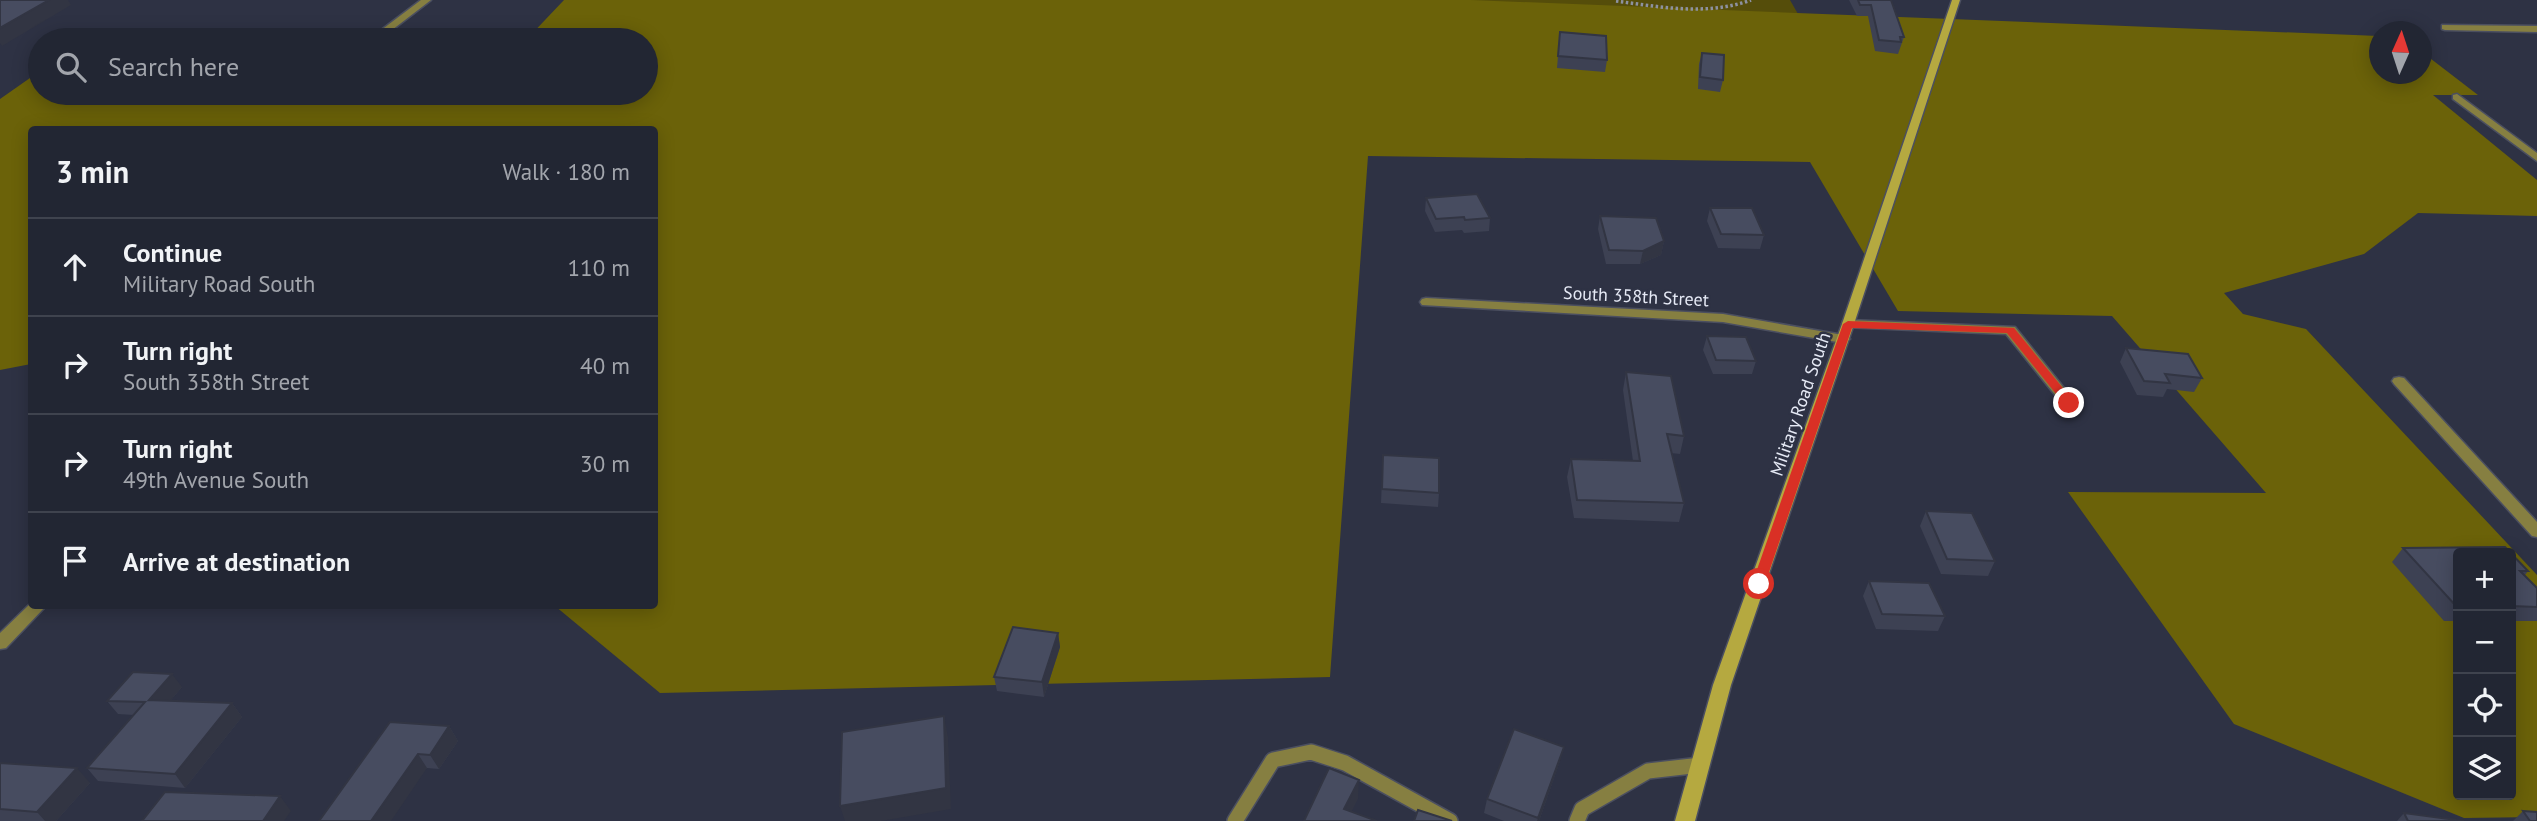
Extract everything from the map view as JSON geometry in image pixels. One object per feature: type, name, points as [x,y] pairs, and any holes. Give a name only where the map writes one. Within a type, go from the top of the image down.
[{"type":"main road","name":"Military Road South","points":[[1685,821],[1723,685],[1843,339],[1956,0]]},
{"type":"street","points":[[389,28],[426,0]]},
{"type":"street","points":[[2445,27],[2537,29]]},
{"type":"street","points":[[2457,97],[2537,158]]},
{"type":"street","name":"South 358th Street","points":[[1426,302],[1723,318],[1843,339]]},
{"type":"street","points":[[1848,324],[2010,330],[2069,403]]},
{"type":"street","points":[[2399,381],[2537,532]]},
{"type":"street","points":[[0,643],[35,609]]},
{"type":"lane","points":[[1235,821],[1273,760],[1311,752],[1345,763],[1450,821]]},
{"type":"lane","points":[[1577,821],[1582,809],[1648,771],[1701,765]]},
{"type":"path","points":[[1616,1],[1702,7],[1736,5],[1751,0]]},
{"type":"shaded area","points":[[564,0],[1471,0],[2369,36],[2369,84],[2432,84],[2432,60],[2478,95],[2433,95],[2537,180],[2537,216],[2418,213],[2364,254],[2224,293],[2243,314],[2306,329],[2512,548],[2453,548],[2453,800],[2516,800],[2516,553],[2537,575],[2537,817],[2464,818],[2234,724],[2068,492],[2266,493],[2112,316],[1898,311],[1810,162],[1368,156],[1330,677],[660,693],[559,609],[658,609],[658,126],[28,126],[28,365],[0,370],[0,99],[28,79],[28,105],[658,105],[658,28],[537,28]]},
{"type":"shaded area","points":[[1382,0],[1790,0],[1798,14]]},
{"type":"building","points":[[0,0],[49,0],[0,28]]},
{"type":"building","points":[[1858,0],[1891,0],[1904,37],[1900,37],[1901,42],[1879,40],[1871,5],[1860,5]]},
{"type":"building","points":[[1560,32],[1606,36],[1607,60],[1558,56]]},
{"type":"building","points":[[1702,53],[1724,55],[1723,80],[1700,77]]},
{"type":"building","points":[[1477,194],[1490,218],[1436,219],[1426,198]]},
{"type":"building","points":[[1710,208],[1752,208],[1764,235],[1721,234]]},
{"type":"building","points":[[1600,216],[1656,218],[1664,241],[1643,251],[1609,250]]},
{"type":"building","points":[[1707,336],[1746,337],[1756,361],[1716,360]]},
{"type":"building","points":[[2126,348],[2188,354],[2202,378],[2165,374],[2170,383],[2144,381]]},
{"type":"building","points":[[1626,372],[1671,376],[1684,436],[1667,434],[1684,503],[1577,500],[1571,459],[1640,461]]},
{"type":"building","points":[[1383,455],[1439,458],[1439,493],[1382,489]]},
{"type":"building","points":[[1926,511],[1972,513],[1995,561],[1947,559]]},
{"type":"building","points":[[2505,547],[2506,548],[2453,548],[2453,603],[2403,548]]},
{"type":"building","points":[[2516,558],[2528,571],[2520,571],[2537,588],[2537,607],[2516,606]]},
{"type":"building","points":[[1869,581],[1929,583],[1945,616],[1882,614]]},
{"type":"building","points":[[1013,627],[1058,633],[1042,682],[994,677]]},
{"type":"building","points":[[133,672],[172,674],[149,700],[232,703],[175,774],[87,768],[145,702],[107,701]]},
{"type":"building","points":[[944,716],[946,788],[840,806],[842,732]]},
{"type":"building","points":[[390,722],[449,726],[430,755],[418,754],[371,821],[319,821]]},
{"type":"building","points":[[1514,729],[1564,747],[1538,818],[1487,799]]},
{"type":"building","points":[[0,763],[77,768],[37,812],[0,809]]},
{"type":"building","points":[[1329,768],[1359,780],[1344,809],[1377,821],[1304,821]]},
{"type":"building","points":[[165,792],[280,796],[263,821],[142,821]]},
{"type":"building","points":[[1418,810],[1452,821],[1414,821]]},
{"type":"building","points":[[2523,811],[2537,812],[2537,821],[2530,821]]},
{"type":"building","points":[[2404,813],[2464,821],[2408,821]]},
{"type":"route","points":[[1759,584],[1848,324],[2010,330],[2069,403]]}]
